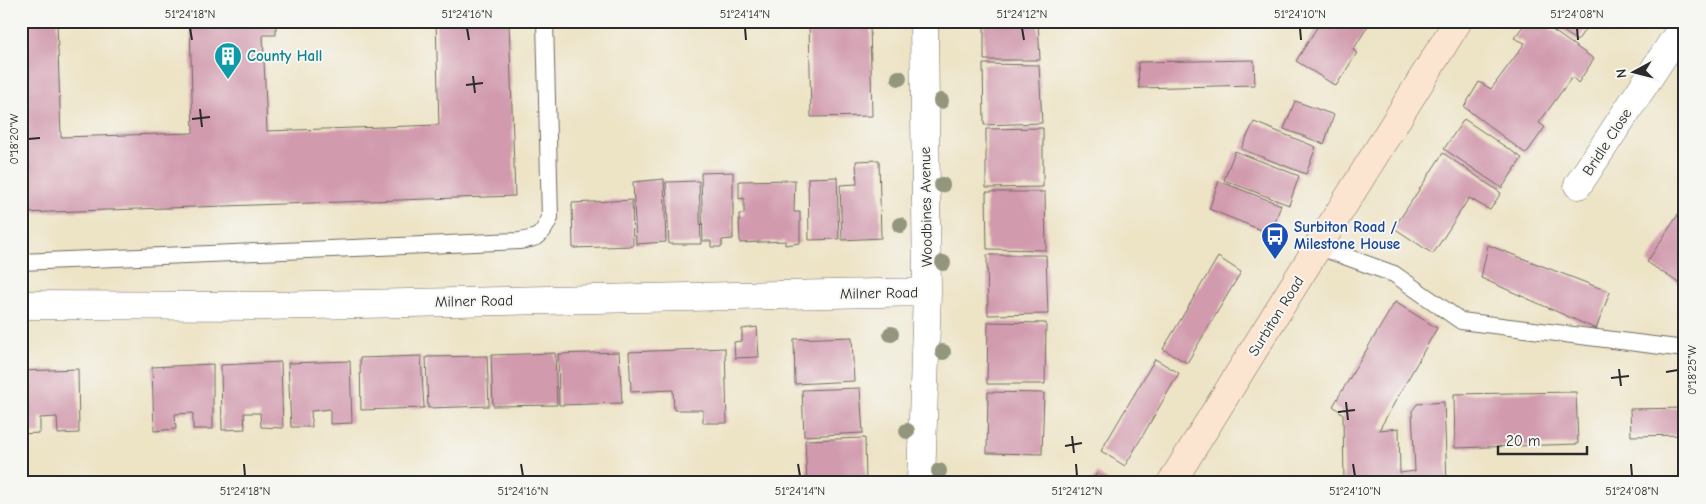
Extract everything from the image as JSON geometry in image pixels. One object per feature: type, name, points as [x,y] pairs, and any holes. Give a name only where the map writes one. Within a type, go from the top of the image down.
[{"type":"main road","name":"Surbiton Road","points":[[1171,483],[1458,21]]},
{"type":"street","name":"Woodbines Avenue","points":[[921,483],[926,292],[924,21]]},
{"type":"street","name":"Bridle Close","points":[[1578,185],[1685,23]]},
{"type":"street","name":"Milner Road","points":[[21,305],[275,306],[926,292]]},
{"type":"lane","points":[[21,262],[536,239],[546,228],[550,218],[545,21]]},
{"type":"lane","points":[[1319,247],[1394,274],[1461,320],[1685,349]]},
{"type":"building","name":"County Hall","points":[[21,21],[57,21],[61,137],[193,133],[190,21],[276,21],[276,35],[263,35],[267,131],[439,125],[436,21],[509,21],[515,196],[21,213]]},
{"type":"building","points":[[809,21],[870,21],[872,116],[811,117]]},
{"type":"building","points":[[984,21],[1038,21],[1040,60],[984,60]]},
{"type":"building","points":[[1321,21],[1371,21],[1353,50],[1357,53],[1336,86],[1296,61]]},
{"type":"building","points":[[1527,21],[1539,21],[1594,59],[1578,83],[1572,77],[1539,123],[1545,127],[1526,154],[1464,107],[1479,82],[1491,89],[1525,43],[1514,38]]},
{"type":"building","points":[[1550,21],[1591,21],[1577,41]]},
{"type":"building","points":[[1254,60],[1255,85],[1139,88],[1138,62]]},
{"type":"building","points":[[983,64],[1039,65],[1042,123],[984,125]]},
{"type":"building","points":[[1295,101],[1334,115],[1324,144],[1284,129]]},
{"type":"building","points":[[1464,119],[1522,158],[1502,188],[1444,149]]},
{"type":"building","points":[[1254,122],[1316,147],[1306,174],[1241,149]]},
{"type":"building","points":[[1043,128],[1043,187],[986,188],[986,129]]},
{"type":"building","points":[[1235,151],[1299,176],[1289,205],[1224,180]]},
{"type":"building","points":[[1443,153],[1501,193],[1490,210],[1469,198],[1433,254],[1394,228]]},
{"type":"building","points":[[879,160],[881,238],[842,240],[840,185],[857,184],[856,161]]},
{"type":"building","points":[[733,172],[733,239],[722,240],[722,247],[711,247],[711,241],[703,241],[701,173]]},
{"type":"building","points":[[837,177],[839,239],[809,240],[808,178]]},
{"type":"building","points":[[664,179],[666,242],[636,244],[633,182]]},
{"type":"building","points":[[795,180],[794,212],[800,212],[800,243],[785,245],[785,241],[740,243],[739,214],[744,214],[744,198],[739,199],[739,181]]},
{"type":"building","points":[[699,181],[701,244],[669,244],[666,182]]},
{"type":"building","points":[[1219,181],[1281,205],[1271,234],[1209,209]]},
{"type":"building","points":[[986,192],[1045,192],[1046,250],[987,249]]},
{"type":"building","points":[[632,200],[633,246],[573,248],[572,203]]},
{"type":"building","points":[[1685,204],[1685,277],[1680,284],[1647,262]]},
{"type":"building","points":[[1488,245],[1610,292],[1596,329],[1481,278]]},
{"type":"building","points":[[987,255],[1046,255],[1048,314],[988,315]]},
{"type":"building","points":[[1218,257],[1241,272],[1187,363],[1163,349]]},
{"type":"building","points":[[1395,302],[1437,328],[1379,430],[1399,428],[1400,473],[1415,471],[1412,411],[1417,404],[1444,402],[1447,483],[1344,483],[1343,414],[1333,406]]},
{"type":"building","points":[[988,322],[1046,323],[1045,384],[987,384]]},
{"type":"building","points":[[757,327],[759,357],[735,358],[734,342],[742,341],[742,329]]},
{"type":"building","points":[[852,337],[854,381],[795,384],[794,339]]},
{"type":"building","points":[[725,348],[727,423],[703,423],[703,410],[674,410],[673,390],[631,392],[629,352]]},
{"type":"building","points":[[619,352],[622,403],[559,405],[558,354]]},
{"type":"building","points":[[555,353],[557,405],[493,406],[491,355]]},
{"type":"building","points":[[421,356],[424,408],[361,410],[360,358]]},
{"type":"building","points":[[487,356],[489,406],[428,408],[426,357]]},
{"type":"building","points":[[1155,359],[1179,373],[1125,466],[1101,451]]},
{"type":"building","points":[[350,361],[352,423],[330,424],[330,409],[311,411],[312,427],[291,427],[288,363]]},
{"type":"building","points":[[281,362],[283,428],[261,427],[260,413],[244,413],[245,429],[222,430],[221,365]]},
{"type":"building","points":[[213,364],[213,429],[193,429],[193,413],[175,414],[176,429],[154,431],[152,367]]},
{"type":"building","points":[[78,369],[79,433],[58,434],[57,417],[40,418],[40,433],[21,434],[21,371]]},
{"type":"building","points":[[860,388],[863,433],[804,436],[802,390]]},
{"type":"building","points":[[988,392],[1044,393],[1042,454],[987,453]]},
{"type":"building","points":[[1576,392],[1578,444],[1455,448],[1454,394]]},
{"type":"building","points":[[1685,408],[1685,435],[1631,436],[1630,409]]},
{"type":"building","points":[[865,438],[866,483],[807,483],[805,440]]},
{"type":"building","points":[[1097,473],[1111,483],[1091,483]]},
{"type":"building","points":[[1635,479],[1635,483],[1606,483],[1606,481]]},
{"type":"place","name":"County Hall","points":[[228,80]]},
{"type":"place","name":"Surbiton Road / Milestone House","points":[[1275,260]]}]
